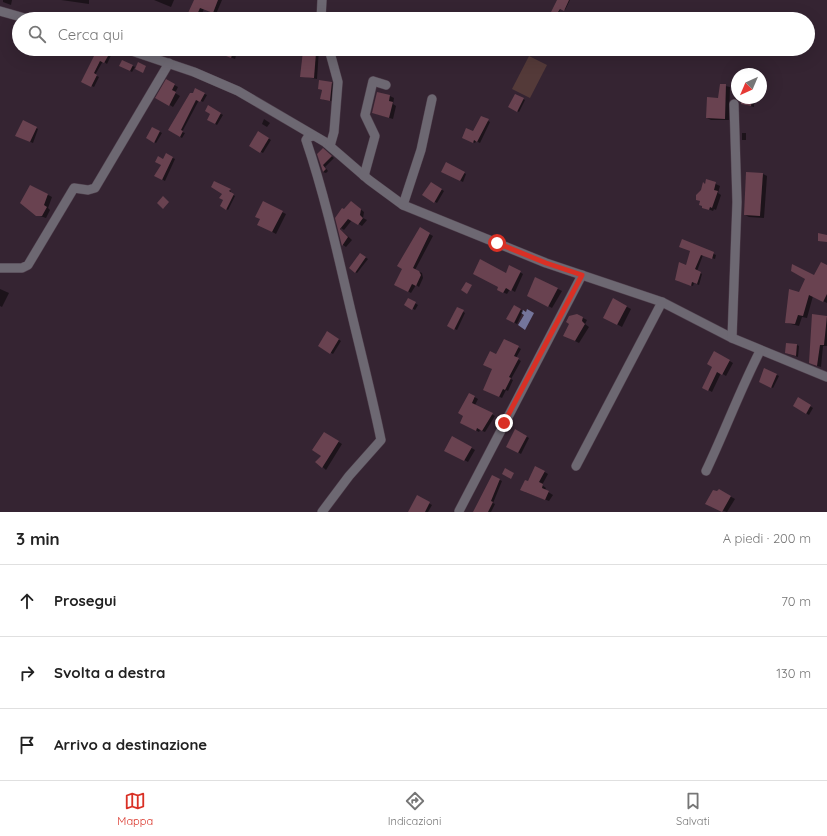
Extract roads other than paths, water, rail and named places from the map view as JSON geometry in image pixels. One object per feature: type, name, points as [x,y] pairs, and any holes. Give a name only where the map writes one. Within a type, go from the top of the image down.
[{"type":"street","points":[[322,0],[322,12]]},
{"type":"street","points":[[0,11],[12,14]]},
{"type":"street","points":[[148,56],[169,63],[238,91],[330,146],[364,176],[404,205],[546,263],[662,302],[760,351],[827,377]]},
{"type":"street","points":[[330,146],[334,132],[338,82],[331,56]]},
{"type":"street","points":[[0,268],[22,268],[28,264],[74,188],[88,190],[95,188],[169,63]]},
{"type":"street","points":[[364,176],[375,136],[365,115],[373,81],[386,85]]},
{"type":"street","points":[[404,205],[421,150],[432,99]]},
{"type":"street","points":[[732,338],[736,202],[734,104]]},
{"type":"street","points":[[313,136],[308,137],[306,140],[332,230],[365,365],[381,440],[353,471],[322,512]]},
{"type":"street","points":[[459,511],[582,275]]},
{"type":"street","points":[[576,466],[662,302]]},
{"type":"street","points":[[706,470],[726,430],[736,400],[760,351]]},
{"type":"water","points":[[527,309],[534,313],[525,330],[518,325],[524,315],[521,313],[523,310],[526,312]]}]
